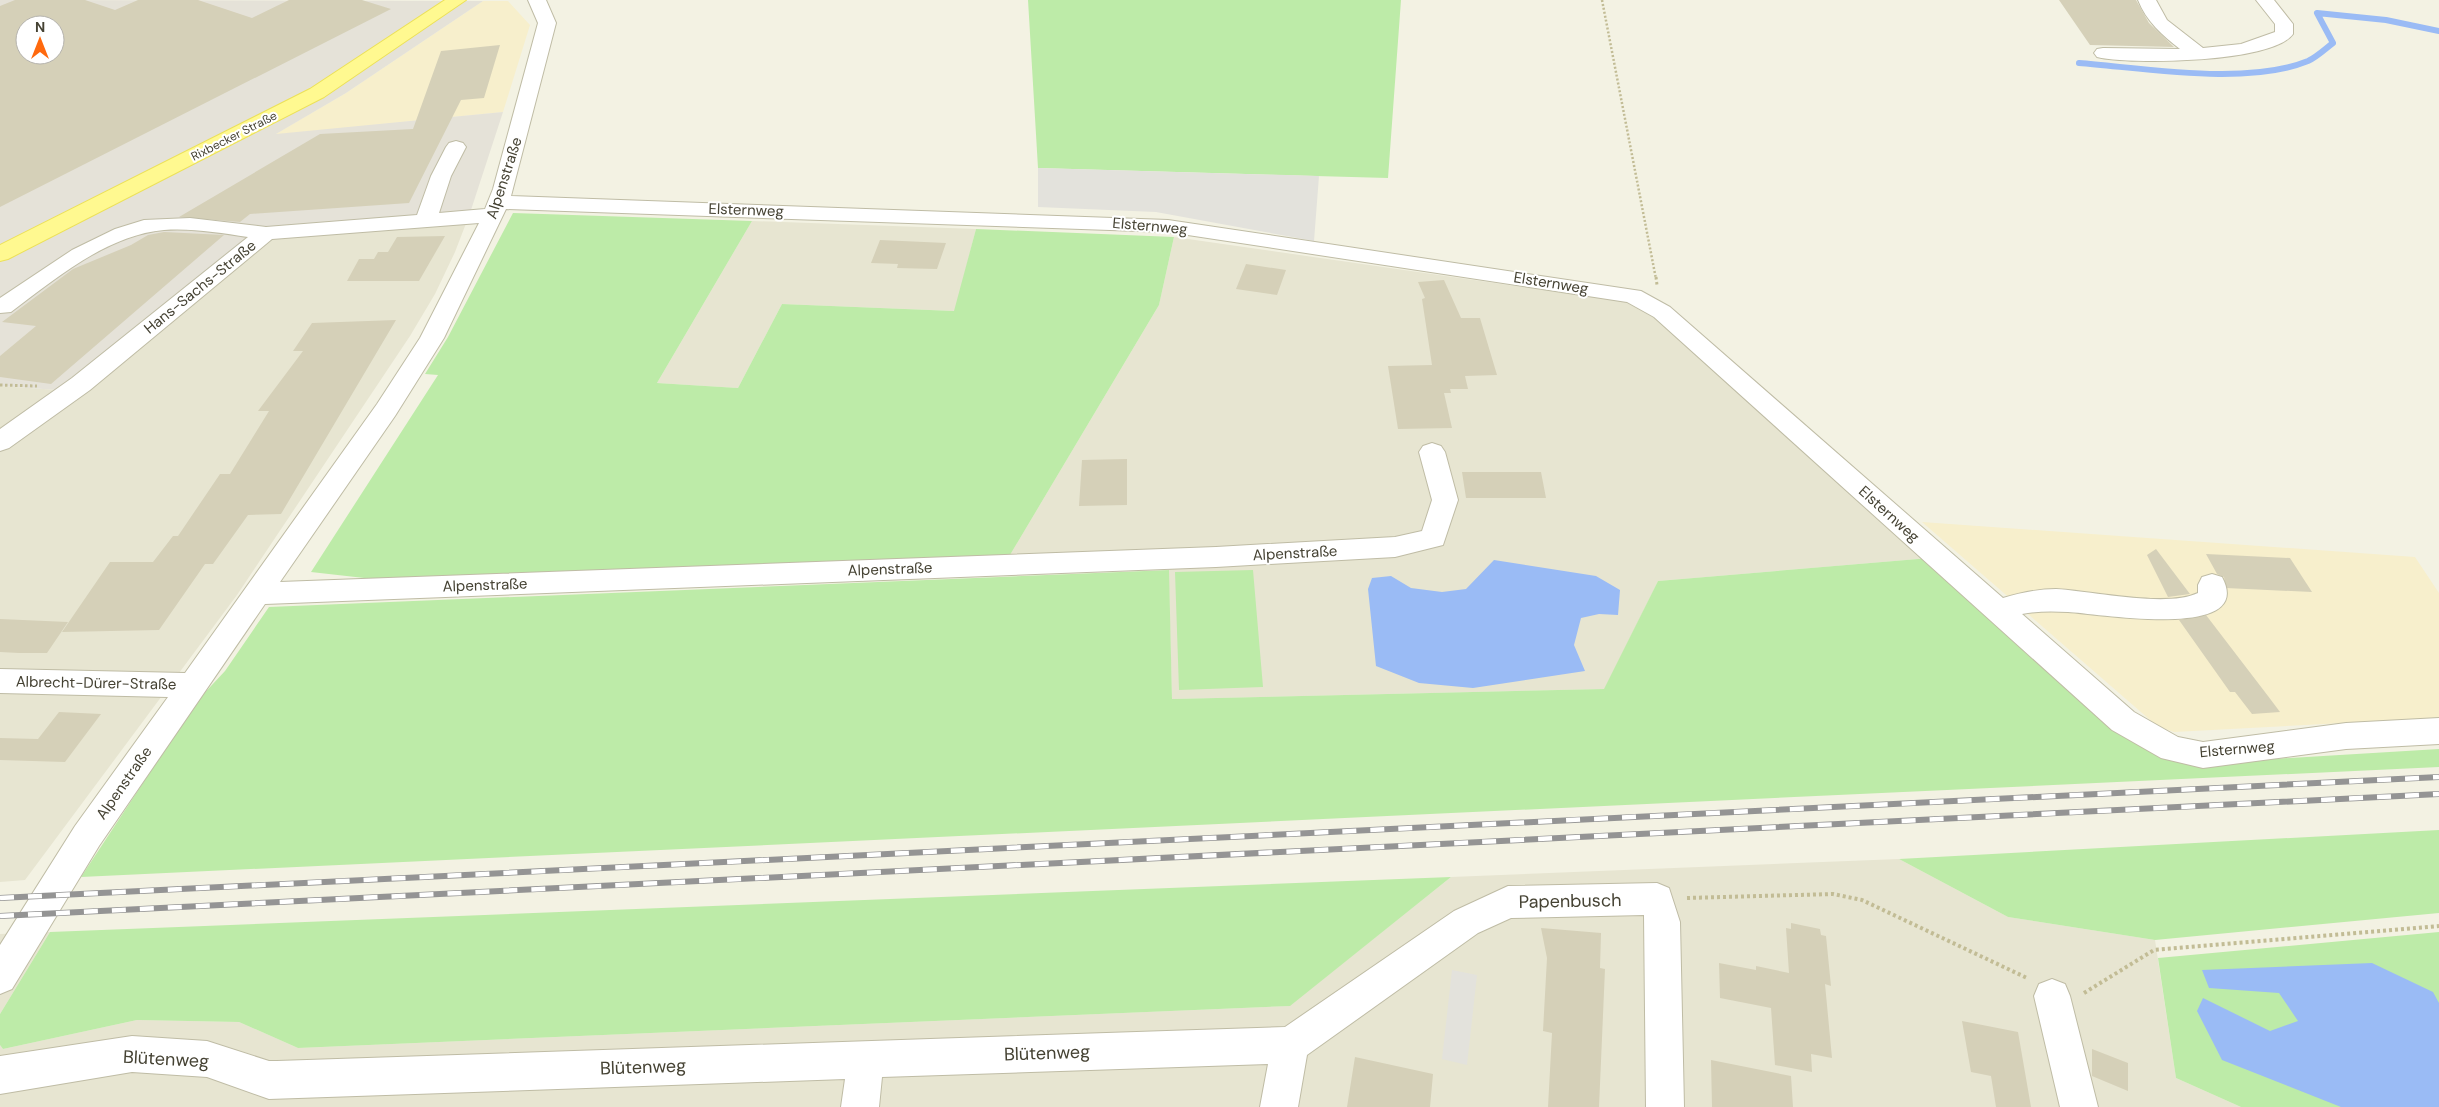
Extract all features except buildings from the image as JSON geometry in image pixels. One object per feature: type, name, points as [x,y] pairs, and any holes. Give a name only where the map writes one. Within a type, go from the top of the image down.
[{"type":"main road","name":"Rixbecker Straße","points":[[0,254],[317,93],[457,0]]},
{"type":"street","name":"Alpenstraße","points":[[0,977],[87,836],[386,410],[432,338],[496,209],[533,81],[547,23],[537,0]]},
{"type":"street","points":[[2147,0],[2148,7],[2171,33],[2200,55]]},
{"type":"street","points":[[2103,53],[2180,57],[2274,41],[2284,34],[2284,24],[2265,0]]},
{"type":"street","points":[[426,220],[441,176],[456,147]]},
{"type":"street","name":"Hans-Sachs-Straße","points":[[0,442],[81,384],[266,233],[426,220],[496,209]]},
{"type":"street","name":"Elsternweg","points":[[496,209],[1168,226],[1632,296],[1662,312],[2123,721],[2172,749],[2203,754],[2346,736],[2439,731]]},
{"type":"street","points":[[3,307],[64,263],[131,230],[163,224],[215,226],[266,233]]},
{"type":"street","name":"Alpenstraße","points":[[256,594],[1216,557],[1395,547],[1433,538],[1445,500],[1432,452]]},
{"type":"street","points":[[1998,610],[2027,602],[2056,600],[2122,608],[2194,608],[2206,605],[2213,600],[2212,585]]},
{"type":"street","name":"Albrecht-Dürer-Straße","points":[[0,681],[191,686]]},
{"type":"street","points":[[1657,899],[1664,922],[1664,1107]]},
{"type":"street","name":"Papenbusch","points":[[1290,1045],[1466,922],[1508,902],[1657,899]]},
{"type":"street","points":[[2054,1004],[2079,1107]]},
{"type":"street","points":[[1279,1107],[1290,1045]]},
{"type":"street","name":"Blütenweg","points":[[0,1075],[132,1054],[207,1059],[269,1080],[1290,1045]]},
{"type":"street","points":[[860,1107],[866,1059]]},
{"type":"path","points":[[1602,0],[1662,312]]},
{"type":"path","points":[[1657,899],[1832,894],[1862,900],[2022,974],[2054,1004],[2154,950],[2439,926]]},
{"type":"shaded area","points":[[0,0],[483,1],[346,93],[276,134],[503,112],[470,213],[265,231],[58,390],[0,386]]},
{"type":"shaded area","points":[[483,1],[508,1],[530,25],[503,112],[274,135],[346,93]]},
{"type":"shaded area","points":[[1038,168],[1319,176],[1314,241],[1156,212],[1038,207]]},
{"type":"shaded area","points":[[470,213],[455,252],[435,294],[410,336],[237,595],[25,880],[0,882],[0,386],[58,390],[265,231]]},
{"type":"shaded area","points":[[752,221],[976,229],[955,311],[782,304],[738,388],[657,383]]},
{"type":"shaded area","points":[[1174,237],[1642,304],[1930,558],[1658,581],[1605,689],[1172,699],[1168,551],[1010,555],[1159,305]]},
{"type":"shaded area","points":[[1922,522],[2415,557],[2439,593],[2439,718],[2174,732],[2157,726]]},
{"type":"shaded area","points":[[1899,859],[2008,917],[2155,940],[2176,1078],[2241,1107],[0,1107],[0,1045],[3,1049],[137,1020],[239,1022],[298,1048],[1289,1006],[1451,877]]},
{"type":"shaded area","points":[[50,932],[0,1014],[0,934]]},
{"type":"shaded area","points":[[1452,970],[1477,975],[1467,1065],[1442,1059]]},
{"type":"green space","points":[[1028,0],[1401,0],[1388,178],[1038,168]]},
{"type":"green space","points":[[513,213],[752,221],[657,383],[738,388],[782,304],[954,311],[976,229],[1174,237],[1159,305],[1010,555],[382,580],[311,572],[438,375],[425,374],[448,337]]},
{"type":"green space","points":[[1930,558],[2119,726],[2207,763],[2439,749],[2439,767],[81,877],[197,701],[225,671],[269,607],[1169,570],[1172,699],[1604,689],[1658,581]]},
{"type":"green space","points":[[1253,570],[1263,687],[1179,690],[1175,572]]},
{"type":"green space","points":[[2439,830],[2439,913],[2155,940],[2008,917],[1899,859]]},
{"type":"green space","points":[[1451,877],[1290,1006],[298,1048],[239,1022],[137,1020],[3,1049],[0,1045],[0,1014],[50,932]]},
{"type":"green space","points":[[2439,932],[2439,1107],[2241,1107],[2176,1078],[2158,958]]},
{"type":"water","points":[[1494,560],[1596,576],[1620,590],[1618,615],[1599,614],[1581,618],[1574,645],[1585,671],[1473,688],[1419,683],[1376,666],[1368,589],[1372,578],[1391,576],[1411,588],[1442,592],[1466,589]]},
{"type":"water","points":[[2372,963],[2433,992],[2439,1003],[2439,1107],[2341,1107],[2222,1060],[2197,1011],[2203,998],[2270,1031],[2298,1021],[2279,993],[2209,988],[2202,970]]},
{"type":"waterway","points":[[2079,63],[2164,71],[2226,74],[2256,73],[2283,68],[2308,61],[2333,43],[2317,13],[2386,20],[2439,31]]},
{"type":"railway","points":[[0,898],[2439,777]]},
{"type":"railway","points":[[0,916],[2439,794]]}]
